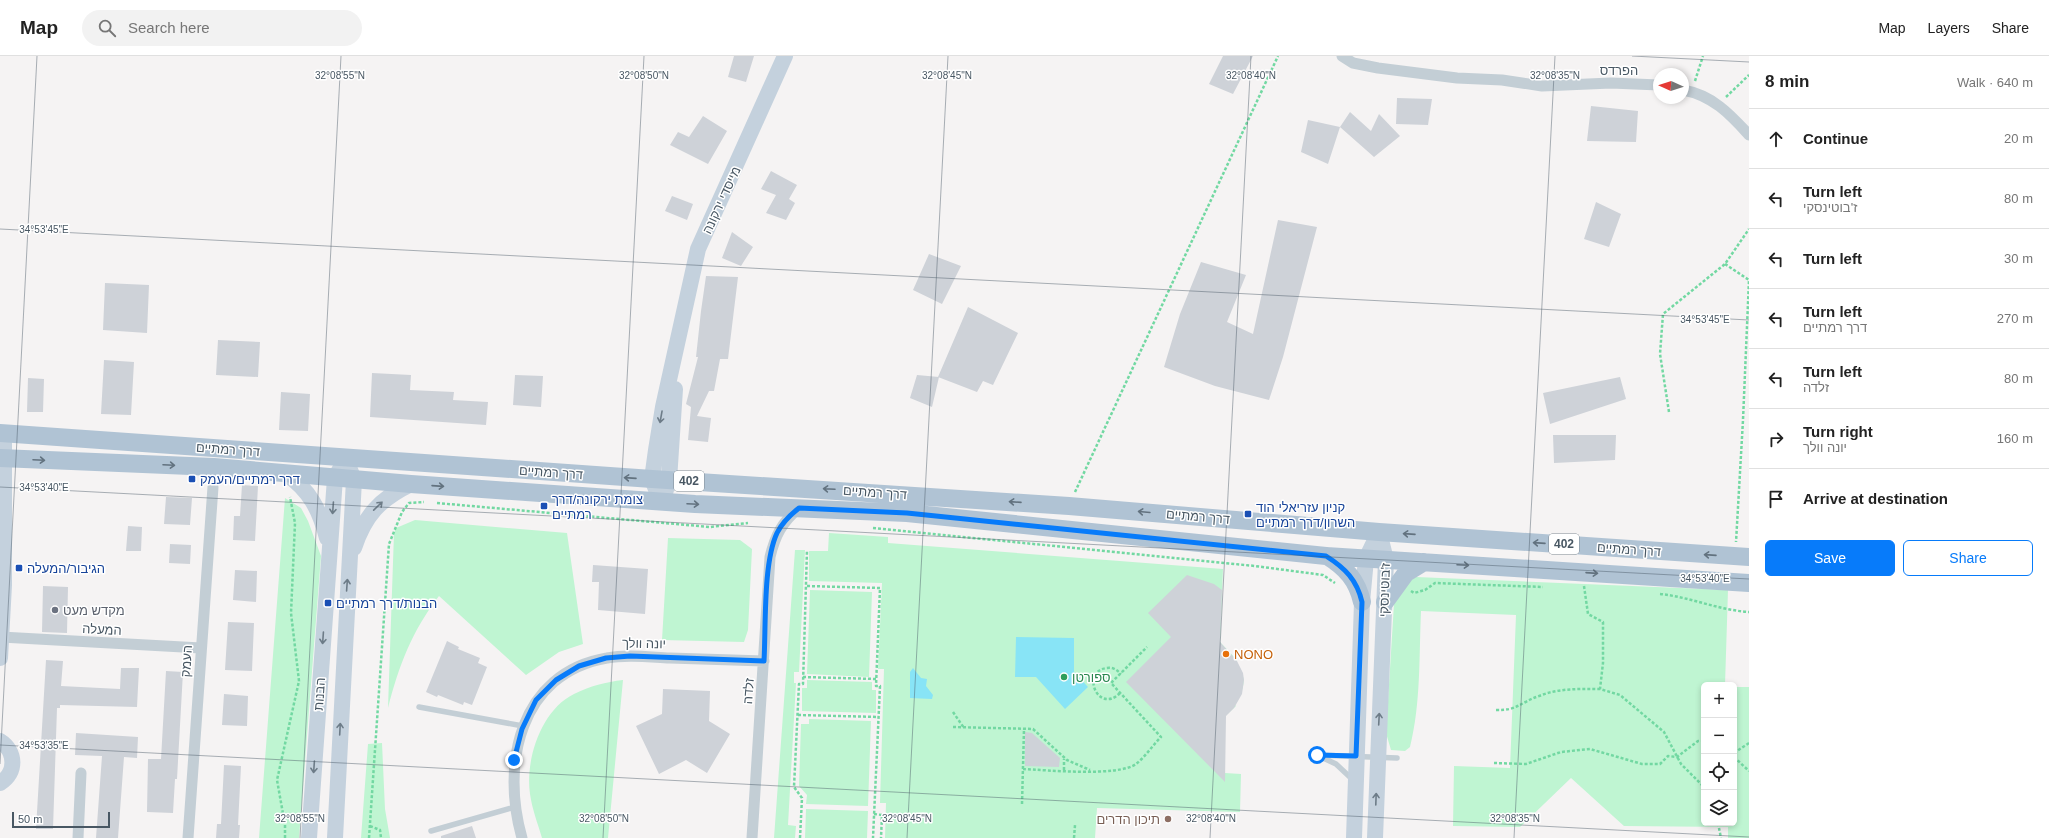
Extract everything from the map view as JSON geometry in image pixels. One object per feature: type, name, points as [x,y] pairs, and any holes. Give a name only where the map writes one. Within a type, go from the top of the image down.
[{"type":"main road","name":"דרך רמתיים","points":[[2,433],[661,480],[1069,506],[1379,532],[1742,557]]},
{"type":"main road","name":"דרך רמתיים","points":[[1,458],[214,468],[354,480],[661,502],[907,513],[1366,559]]},
{"type":"main road","points":[[1326,556],[1340,564],[1349,573],[1356,583],[1362,602]]},
{"type":"main road","name":"402","points":[[1366,559],[1386,560]]},
{"type":"main road","name":"דרך רמתיים","points":[[1386,560],[1424,562],[1581,583],[1749,583]]},
{"type":"main road","points":[[1384,602],[1406,572],[1424,562]]},
{"type":"street","name":"מייסדי ירקונה","points":[[661,502],[661,480],[676,351],[698,249],[785,56]]},
{"type":"street","name":"הפרדס","points":[[1342,56],[1353,63],[1378,68],[1457,78],[1502,80],[1542,86],[1611,83],[1653,86]]},
{"type":"street","points":[[1689,90],[1712,99],[1729,112],[1749,135]]},
{"type":"street","points":[[0,658],[2,584],[2,433]]},
{"type":"street","name":"הבנות","points":[[309,838],[335,478],[346,458]]},
{"type":"street","name":"הבנות","points":[[335,838],[348,565],[354,480],[346,458]]},
{"type":"street","name":"הבנות","points":[[286,474],[299,482],[313,500],[323,523],[330,550]]},
{"type":"street","name":"הבנות","points":[[348,565],[365,521],[384,501],[396,492],[411,484]]},
{"type":"street","name":"העמק","points":[[188,838],[212,487]]},
{"type":"street","name":"זלדה","points":[[752,838],[770,557],[778,532],[784,522],[799,508]]},
{"type":"street","name":"ז'בוטינסקי","points":[[1354,838],[1362,602],[1366,559],[1379,532]]},
{"type":"street","name":"ז'בוטינסקי","points":[[1375,838],[1386,560],[1379,532]]},
{"type":"street","name":"המעלה","points":[[1,636],[201,648]]},
{"type":"street","name":"יונה וולך","points":[[522,838],[515,807],[513,786],[514,760],[523,726],[536,700],[556,680],[579,666],[606,658],[630,656],[764,661]]},
{"type":"street","points":[[0,741],[7,747],[13,760],[9,775],[0,782]]},
{"type":"street","points":[[78,838],[81,773]]},
{"type":"lane","points":[[419,707],[523,726]]},
{"type":"lane","points":[[1355,783],[1336,764],[1317,755],[1397,758]]},
{"type":"lane","points":[[431,831],[515,807]]},
{"type":"path","points":[[1069,506],[1278,56]]},
{"type":"path","points":[[1689,88],[1702,56]]},
{"type":"path","points":[[1718,104],[1749,75]]},
{"type":"path","points":[[1669,412],[1660,354],[1663,314],[1725,264],[1749,229]]},
{"type":"path","points":[[1725,264],[1749,280],[1743,420],[1742,557]]},
{"type":"path","points":[[285,838],[285,825],[277,780],[299,681],[291,613],[295,523],[290,496]]},
{"type":"path","points":[[369,838],[389,544],[402,512],[409,503],[423,502],[710,527],[746,523]]},
{"type":"path","points":[[872,528],[1293,571],[1323,575],[1336,584],[1349,573]]},
{"type":"path","points":[[800,838],[802,798],[794,787],[799,684],[803,684],[807,550]]},
{"type":"path","points":[[1398,582],[1414,593],[1425,590],[1435,583],[1545,587]]},
{"type":"path","points":[[1581,583],[1592,589]]},
{"type":"path","points":[[1581,583],[1588,614],[1603,622],[1603,663],[1600,689]]},
{"type":"path","points":[[807,586],[880,588],[876,686],[880,686],[873,838]]},
{"type":"path","points":[[1656,594],[1680,596],[1733,611],[1749,612]]},
{"type":"path","points":[[1023,769],[1094,771],[1125,768],[1136,764],[1161,737],[1111,683],[1147,648]]},
{"type":"path","points":[[1120,693],[1112,699],[1101,697],[1097,694],[1093,685],[1095,675],[1103,669],[1113,668],[1121,674]]},
{"type":"path","points":[[803,677],[876,679]]},
{"type":"path","points":[[1496,710],[1509,710],[1538,696],[1569,688],[1600,689],[1620,695],[1664,732],[1681,764],[1701,785]]},
{"type":"path","points":[[953,712],[964,728]]},
{"type":"path","points":[[798,715],[878,717]]},
{"type":"path","points":[[953,728],[1033,729],[1064,758],[1074,764],[1094,771]]},
{"type":"path","points":[[1022,804],[1024,729]]},
{"type":"path","points":[[1494,763],[1526,764],[1561,752],[1590,749],[1642,764],[1660,764],[1668,756],[1677,757],[1698,741],[1701,741]]},
{"type":"path","points":[[1737,751],[1749,742]]},
{"type":"path","points":[[1064,758],[1064,770]]},
{"type":"path","points":[[1737,760],[1749,771]]},
{"type":"path","points":[[874,814],[882,814],[881,838]]},
{"type":"path","points":[[1074,838],[1075,825]]},
{"type":"path","points":[[370,826],[380,830],[381,838]]},
{"type":"path","points":[[1719,826],[1721,838]]},
{"type":"green space","points":[[285,498],[301,508],[308,521],[321,556],[299,838],[259,838]]},
{"type":"green space","points":[[415,520],[567,533],[583,644],[559,652],[526,675],[439,596],[414,635],[397,677],[388,708],[394,533],[396,528]]},
{"type":"green space","name":"ספורטן","points":[[829,533],[888,537],[888,543],[1223,569],[1220,642],[1237,660],[1235,662],[1242,672],[1244,683],[1241,694],[1234,704],[1236,706],[1220,721],[1225,773],[1241,774],[1240,812],[1097,808],[1095,838],[885,838],[886,803],[880,803],[884,669],[878,669],[882,583],[809,581],[809,551],[828,551]]},
{"type":"green space","points":[[668,538],[740,540],[752,549],[748,630],[744,642],[662,640]]},
{"type":"green space","points":[[795,550],[805,550],[799,672],[794,672],[794,683],[796,683],[788,825],[796,826],[795,838],[774,838]]},
{"type":"green space","points":[[1416,577],[1728,590],[1725,682],[1701,682],[1701,826],[1737,826],[1737,687],[1749,687],[1749,838],[1728,838],[1728,827],[1624,826],[1571,778],[1520,827],[1453,826],[1454,766],[1510,768],[1516,615],[1421,611],[1418,696],[1414,730],[1410,747],[1405,751],[1391,750],[1386,733],[1394,604],[1409,581]]},
{"type":"green space","points":[[810,590],[872,592],[869,677],[807,674]]},
{"type":"green space","points":[[623,680],[608,838],[542,838],[532,805],[529,781],[533,752],[544,724],[562,701],[574,694],[598,685]]},
{"type":"green space","points":[[807,680],[872,682],[872,690],[876,690],[876,713],[802,711],[802,688],[807,688]]},
{"type":"green space","points":[[809,719],[871,721],[868,806],[806,804],[807,795],[799,786],[801,724],[809,724]]},
{"type":"green space","points":[[382,743],[385,809],[390,838],[361,838],[368,744]]},
{"type":"green space","points":[[806,809],[868,811],[867,838],[805,838]]},
{"type":"water","points":[[1016,637],[1074,638],[1074,672],[1088,687],[1065,709],[1036,677],[1015,677]]},
{"type":"water","points":[[913,668],[921,678],[927,679],[926,686],[933,695],[932,699],[910,698],[910,672]]},
{"type":"building","points":[[734,56],[754,56],[746,82],[728,77]]},
{"type":"building","points":[[1223,56],[1253,56],[1233,94],[1209,84]]},
{"type":"building","points":[[1397,98],[1432,99],[1428,125],[1396,124]]},
{"type":"building","points":[[1591,106],[1638,111],[1636,142],[1587,141]]},
{"type":"building","points":[[1350,112],[1371,131],[1379,114],[1400,136],[1374,157],[1340,127]]},
{"type":"building","points":[[703,116],[727,131],[708,164],[670,145],[678,132],[689,137]]},
{"type":"building","points":[[1308,120],[1340,127],[1328,164],[1301,152]]},
{"type":"building","points":[[771,171],[797,185],[789,199],[795,203],[786,220],[766,213],[776,195],[761,189]]},
{"type":"building","points":[[672,196],[693,204],[687,220],[665,211]]},
{"type":"building","points":[[1596,202],[1621,214],[1609,247],[1584,239]]},
{"type":"building","points":[[1278,220],[1317,227],[1283,357],[1269,400],[1215,386],[1164,367],[1180,314],[1201,262],[1246,275],[1227,322],[1253,334]]},
{"type":"building","points":[[732,232],[753,247],[741,266],[722,258]]},
{"type":"building","points":[[929,254],[961,266],[942,304],[913,290]]},
{"type":"building","points":[[706,276],[738,277],[728,359],[720,359],[714,391],[709,391],[697,416],[711,418],[708,442],[688,440],[691,407],[686,404],[698,357],[696,357]]},
{"type":"building","points":[[105,283],[149,285],[147,333],[103,330]]},
{"type":"building","points":[[968,307],[1018,333],[993,385],[983,381],[977,392],[938,377]]},
{"type":"building","points":[[218,340],[260,342],[258,377],[216,375]]},
{"type":"building","points":[[104,360],[134,362],[131,415],[101,414]]},
{"type":"building","points":[[372,373],[411,375],[410,390],[454,392],[453,400],[488,402],[486,425],[370,417]]},
{"type":"building","points":[[515,375],[543,376],[541,407],[513,405]]},
{"type":"building","points":[[917,375],[939,377],[932,407],[910,398]]},
{"type":"building","points":[[1620,377],[1626,399],[1550,424],[1543,393]]},
{"type":"building","points":[[28,378],[44,379],[43,412],[27,412]]},
{"type":"building","points":[[281,392],[310,394],[308,431],[279,430]]},
{"type":"building","points":[[1553,435],[1616,435],[1615,460],[1554,463]]},
{"type":"building","points":[[242,485],[258,486],[255,541],[233,540],[234,516],[240,516]]},
{"type":"building","points":[[166,497],[192,498],[190,525],[164,524]]},
{"type":"building","points":[[128,526],[142,527],[141,551],[126,551]]},
{"type":"building","points":[[170,544],[191,545],[190,564],[169,563]]},
{"type":"building","points":[[593,565],[648,569],[645,614],[598,610],[599,582],[592,582]]},
{"type":"building","points":[[235,570],[257,571],[256,602],[233,600]]},
{"type":"building","points":[[1187,575],[1214,584],[1222,590],[1220,642],[1237,661],[1243,673],[1244,680],[1242,694],[1234,708],[1226,716],[1225,782],[1126,682],[1171,637],[1148,613]]},
{"type":"building","name":"מקדש מעט","points":[[43,586],[68,587],[67,633],[42,632]]},
{"type":"building","points":[[228,622],[254,623],[252,671],[225,670]]},
{"type":"building","points":[[447,641],[459,647],[458,649],[480,658],[478,663],[487,667],[472,705],[464,702],[463,705],[426,692]]},
{"type":"building","points":[[46,660],[63,661],[61,686],[120,689],[121,668],[139,668],[137,707],[60,705],[60,708],[57,708],[53,829],[36,829]]},
{"type":"building","points":[[166,671],[183,672],[177,779],[175,779],[173,813],[147,812],[148,759],[161,759]]},
{"type":"building","points":[[663,689],[710,691],[709,721],[730,734],[707,773],[686,760],[659,774],[636,726],[662,714]]},
{"type":"building","points":[[224,694],[248,696],[247,726],[222,725]]},
{"type":"building","points":[[1025,732],[1032,733],[1060,758],[1059,767],[1025,766]]},
{"type":"building","points":[[76,733],[138,737],[137,758],[124,757],[118,838],[96,838],[102,756],[75,755]]},
{"type":"building","points":[[224,765],[241,766],[238,825],[240,825],[239,838],[216,838],[217,824],[221,824]]},
{"type":"building","points":[[472,826],[476,838],[441,838],[441,836]]},
{"type":"place","name":"דרך רמתיים/העמק","points":[[192,479]]},
{"type":"place","name":"צומת ירקונה/דרך רמתיים","points":[[544,506]]},
{"type":"place","name":"קניון עזריאלי הוד השרון/דרך רמתיים","points":[[1248,514]]},
{"type":"place","name":"הגיבור/המעלה","points":[[19,568]]},
{"type":"place","name":"הבנות/דרך רמתיים","points":[[328,603]]},
{"type":"place","name":"מקדש מעט","points":[[55,610]]},
{"type":"place","name":"NONO","points":[[1226,654]]},
{"type":"place","name":"ספורטן","points":[[1064,677]]},
{"type":"place","name":"תיכון הדרים","points":[[1168,819]]},
{"type":"route","points":[[514,760],[522,729],[536,700],[556,680],[579,666],[606,658],[630,656],[764,661],[770,557],[778,532],[791,514],[799,508],[907,513],[1326,556],[1340,564],[1349,573],[1360,590],[1362,602],[1356,756],[1317,755]]}]
